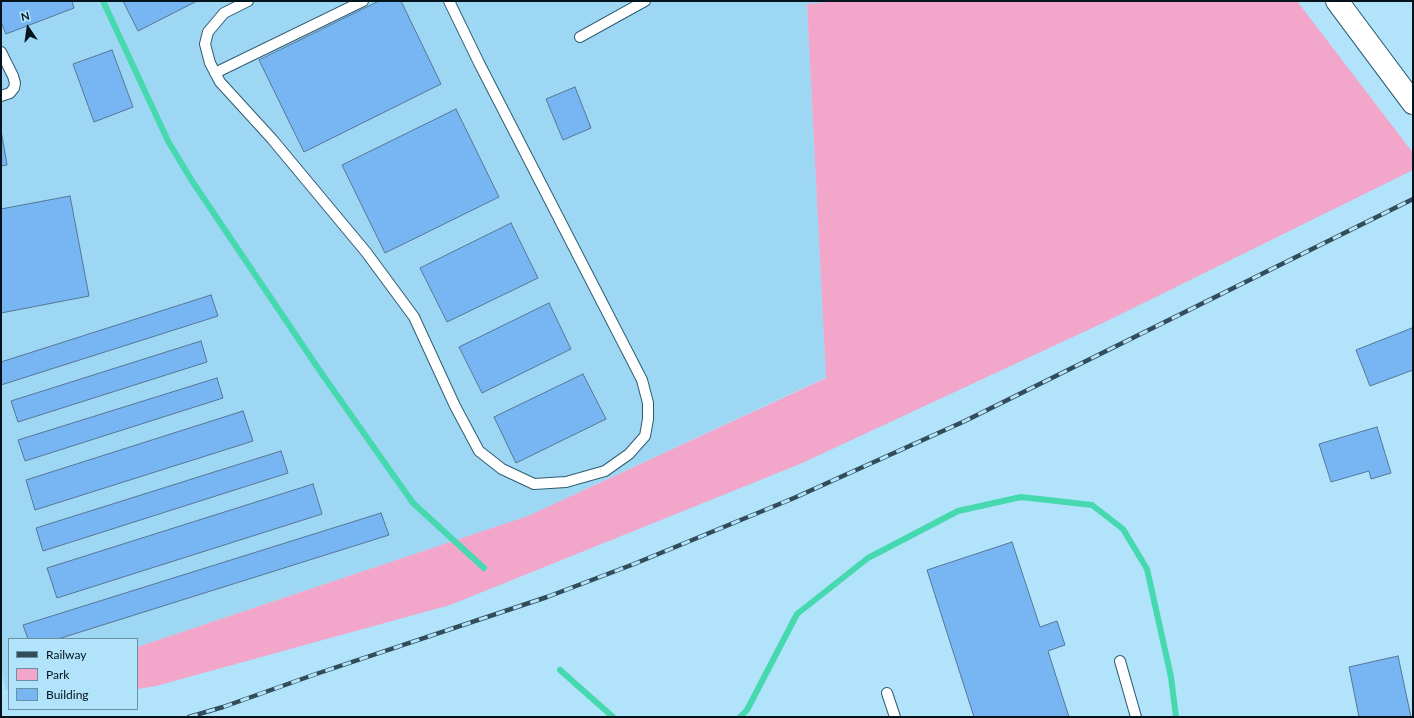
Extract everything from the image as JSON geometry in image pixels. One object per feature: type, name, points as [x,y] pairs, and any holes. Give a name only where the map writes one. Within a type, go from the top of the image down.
[{"type":"highway","points":[[1337,1],[1413,103]]},
{"type":"lane","points":[[248,1],[224,13],[208,32],[205,44],[210,63],[220,82],[272,139],[366,252],[414,317],[455,406],[479,451],[502,469],[534,484],[566,482],[605,471],[629,454],[645,436],[648,419],[648,403],[642,380],[478,64],[449,1]]},
{"type":"lane","points":[[216,73],[363,1]]},
{"type":"lane","points":[[580,37],[645,1]]},
{"type":"lane","points":[[1,52],[13,76],[14,83],[14,88],[10,93],[1,96]]},
{"type":"lane","points":[[1120,660],[1136,717]]},
{"type":"lane","points":[[887,693],[895,717]]},
{"type":"shaded area","points":[[1,1],[839,1],[807,5],[826,377],[528,516],[138,647],[138,638],[8,638],[8,689],[6,690],[1,671]]},
{"type":"green space","points":[[839,1],[1297,1],[1413,153],[1413,170],[1105,322],[800,464],[450,605],[156,686],[138,689],[138,647],[528,516],[826,378],[807,4]]},
{"type":"building","points":[[1,1],[72,1],[74,8],[6,34],[1,22]]},
{"type":"building","points":[[123,1],[197,1],[138,31]]},
{"type":"building","points":[[379,1],[401,1],[441,84],[304,152],[259,60]]},
{"type":"building","points":[[112,50],[133,107],[94,122],[73,64]]},
{"type":"building","points":[[575,87],[591,128],[563,140],[546,99]]},
{"type":"building","points":[[456,109],[499,197],[385,253],[342,165]]},
{"type":"building","points":[[1,130],[7,165],[1,166]]},
{"type":"building","points":[[70,196],[89,296],[1,313],[1,209]]},
{"type":"building","points":[[511,223],[538,278],[447,322],[420,268]]},
{"type":"building","points":[[211,295],[218,316],[1,385],[1,362]]},
{"type":"building","points":[[549,303],[571,349],[482,393],[459,347]]},
{"type":"building","points":[[1412,328],[1413,370],[1370,386],[1356,350]]},
{"type":"building","points":[[201,341],[207,362],[18,422],[11,401]]},
{"type":"building","points":[[583,374],[606,419],[516,463],[494,417]]},
{"type":"building","points":[[217,378],[223,398],[25,461],[18,440]]},
{"type":"building","points":[[243,411],[253,441],[35,510],[26,480]]},
{"type":"building","points":[[1377,427],[1391,473],[1371,479],[1369,471],[1331,482],[1319,444]]},
{"type":"building","points":[[281,451],[288,473],[43,551],[36,528]]},
{"type":"building","points":[[313,484],[322,514],[57,598],[47,568]]},
{"type":"building","points":[[381,513],[389,535],[61,638],[28,638],[23,625]]},
{"type":"building","points":[[1012,542],[1040,627],[1057,621],[1065,645],[1048,651],[1069,717],[974,717],[927,570]]},
{"type":"building","points":[[1398,656],[1411,717],[1359,717],[1349,667]]},
{"type":"waterway","points":[[103,1],[168,141],[192,181],[322,374],[413,503],[484,568]]},
{"type":"waterway","points":[[740,717],[747,710],[797,614],[868,558],[958,511],[1021,497],[1092,505],[1123,529],[1147,569],[1171,677],[1176,717]]},
{"type":"waterway","points":[[560,670],[613,717]]},
{"type":"railway","points":[[189,717],[223,707],[316,674],[547,597],[634,564],[794,498],[965,421],[1413,199]]}]
